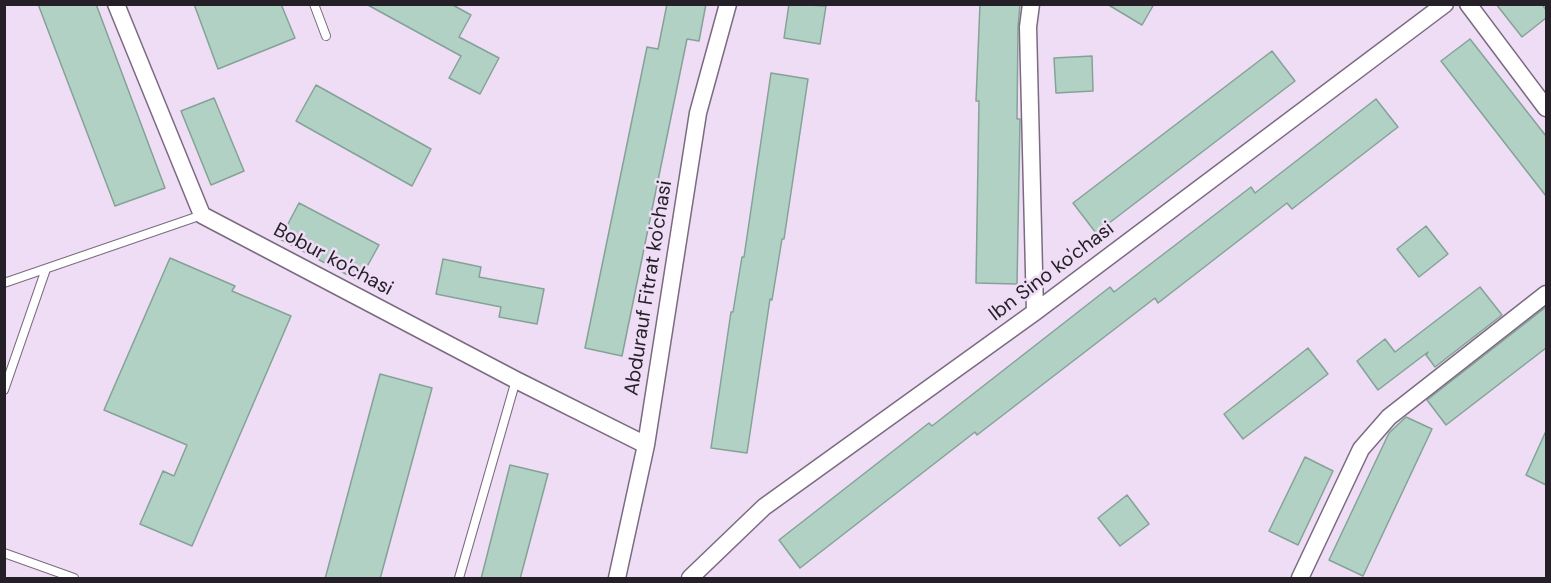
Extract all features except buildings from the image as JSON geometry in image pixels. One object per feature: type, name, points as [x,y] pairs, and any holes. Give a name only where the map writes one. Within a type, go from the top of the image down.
[{"type":"street","points":[[116,4],[202,214]]},
{"type":"street","name":"Abdurauf Fitrat ko'chasi","points":[[617,579],[646,445],[698,113],[728,4]]},
{"type":"street","points":[[1031,4],[1028,27],[1035,312]]},
{"type":"street","name":"Ibn Sino ko'chasi","points":[[690,579],[764,507],[1035,312],[1445,4]]},
{"type":"street","points":[[1468,4],[1546,108]]},
{"type":"street","name":"Bobur ko'chasi","points":[[202,214],[516,380],[646,445]]},
{"type":"street","points":[[1300,579],[1361,449],[1389,417],[1546,294]]},
{"type":"lane","points":[[314,4],[326,36]]},
{"type":"lane","points":[[4,283],[202,214]]},
{"type":"lane","points":[[4,390],[46,269]]},
{"type":"lane","points":[[459,579],[516,380]]},
{"type":"lane","points":[[4,552],[74,579]]}]
